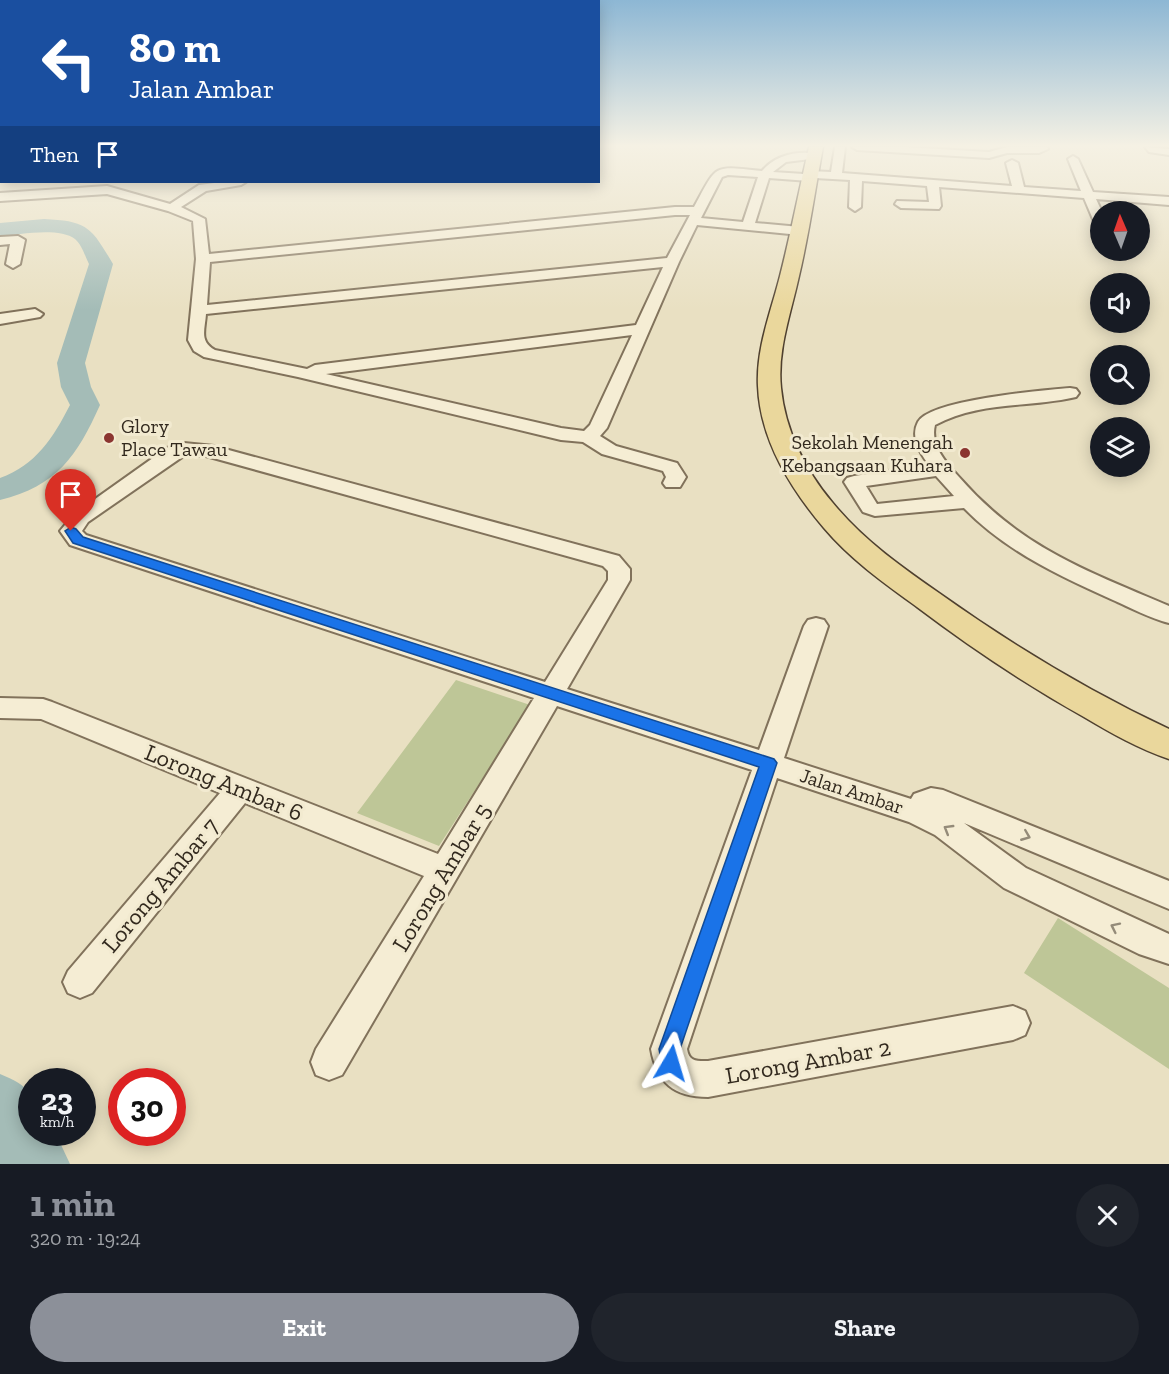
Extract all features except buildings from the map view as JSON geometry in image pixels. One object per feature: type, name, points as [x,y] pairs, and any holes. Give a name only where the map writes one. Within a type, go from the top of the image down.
[{"type":"main road","points":[[805,201],[774,341],[769,385],[771,404],[779,432],[813,495],[851,540],[935,606],[1049,681],[1161,743]]},
{"type":"street","points":[[146,201],[172,208],[199,219],[202,258],[196,340],[200,348],[210,354],[298,372],[561,434],[588,437],[609,450],[670,467],[676,477],[673,483]]},
{"type":"street","points":[[172,208],[182,201]]},
{"type":"street","points":[[588,437],[598,428],[672,262],[704,201]]},
{"type":"street","points":[[748,226],[756,201]]},
{"type":"street","points":[[855,201],[855,207]]},
{"type":"street","points":[[901,204],[935,206],[935,201]]},
{"type":"street","points":[[202,258],[675,211],[748,226],[800,231]]},
{"type":"street","points":[[0,241],[18,240],[13,264]]},
{"type":"street","points":[[198,310],[672,262]]},
{"type":"street","points":[[0,319],[35,314]]},
{"type":"street","points":[[298,372],[642,329]]},
{"type":"street","points":[[1070,393],[1010,400],[966,408],[932,418],[924,428],[924,437],[941,469],[969,501],[1002,531],[1030,551],[1082,577],[1169,615]]},
{"type":"street","name":"Lorong Ambar 5","points":[[71,531],[81,518],[164,457],[184,448],[195,448],[611,561],[620,569],[619,580],[329,1062]]},
{"type":"street","points":[[941,469],[854,482],[870,508],[875,510],[969,501]]},
{"type":"street","name":"Jalan Ambar","points":[[71,531],[78,540],[918,813],[951,830],[999,868],[1016,878],[1150,943],[1169,949]]},
{"type":"street","points":[[768,763],[816,626]]},
{"type":"street","name":"Lorong Ambar 6","points":[[0,708],[43,709],[445,871]]},
{"type":"street","name":"Lorong Ambar 2","points":[[768,763],[669,1049],[671,1063],[680,1075],[693,1080],[708,1079],[1013,1023]]},
{"type":"street","name":"Lorong Ambar 7","points":[[80,982],[241,789]]},
{"type":"street","name":"Jalan Ambar","points":[[918,813],[924,802],[931,800],[943,802],[1169,895]]},
{"type":"green space","points":[[456,680],[530,705],[439,846],[357,813]]},
{"type":"green space","points":[[1058,918],[1169,988],[1169,1069],[1024,973]]},
{"type":"waterway","points":[[0,230],[44,226],[77,231],[87,238],[101,264],[71,363],[76,387],[85,405],[70,435],[53,459],[32,476],[0,490]]},
{"type":"waterway","points":[[0,1106],[37,1164]]},
{"type":"place","name":"Glory Place Tawau","points":[[109,438]]},
{"type":"place","name":"Sekolah Menengah Kebangsaan Kuhara","points":[[965,453]]},
{"type":"route","points":[[71,531],[78,540],[768,763],[669,1049],[671,1063]]}]
